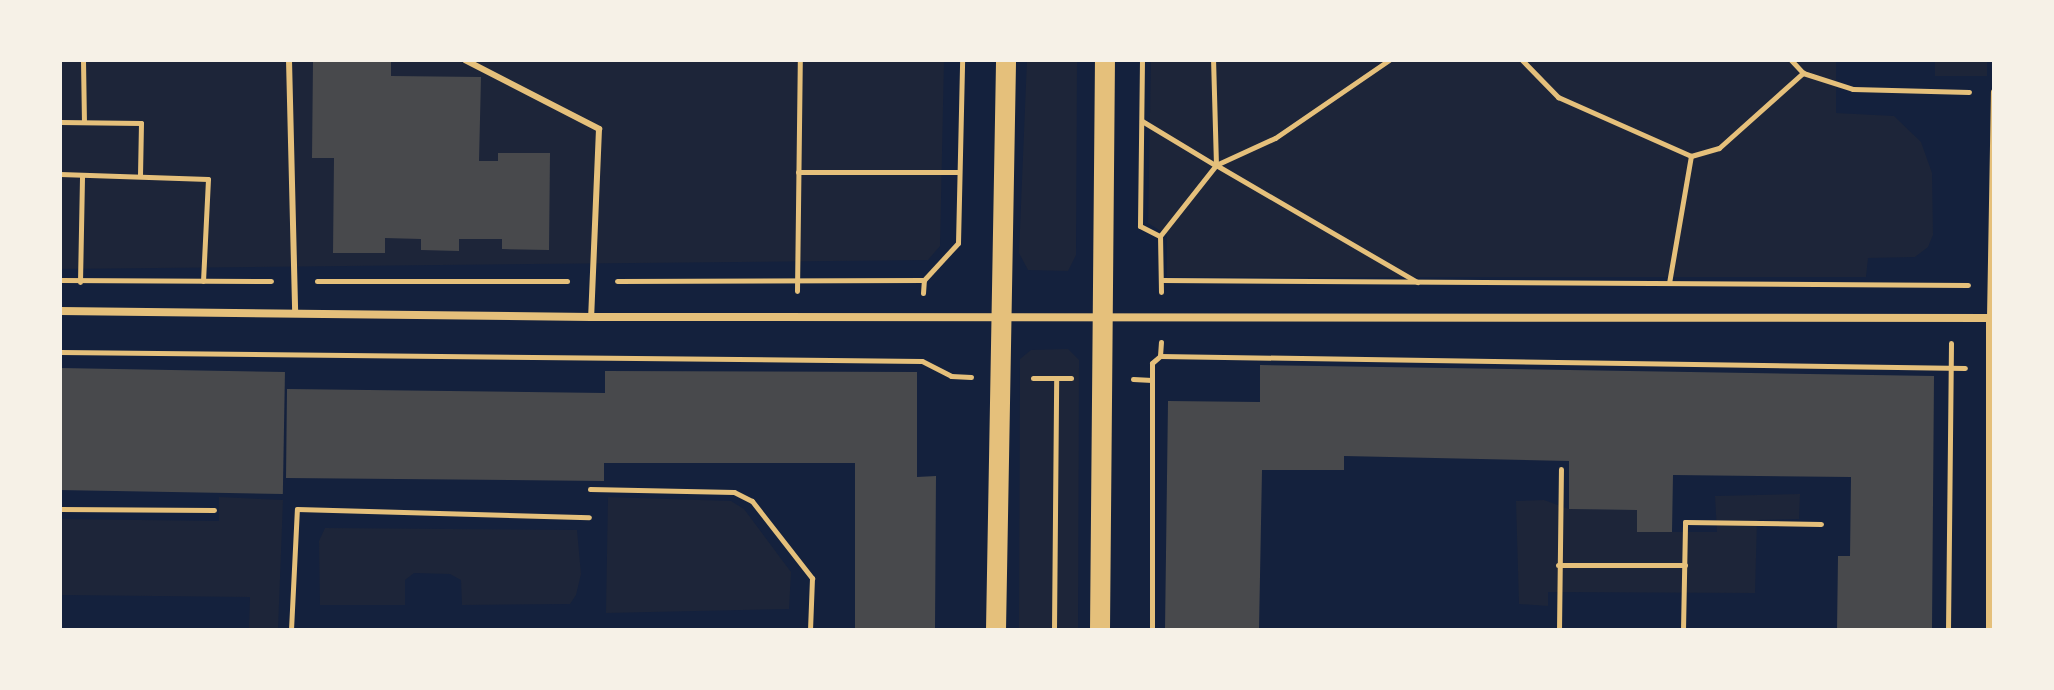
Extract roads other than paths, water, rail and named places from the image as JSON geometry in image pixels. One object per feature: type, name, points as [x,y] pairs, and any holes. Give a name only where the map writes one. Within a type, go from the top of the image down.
[{"type":"main road","points":[[996,630],[998,316],[1006,60]]},
{"type":"main road","points":[[1100,630],[1105,60]]},
{"type":"street","points":[[60,311],[591,317],[1992,318],[1990,630]]},
{"type":"lane","points":[[289,60],[295,313]]},
{"type":"lane","points":[[465,60],[599,129],[591,317]]},
{"type":"lane","points":[[1992,318],[1993,92]]}]
